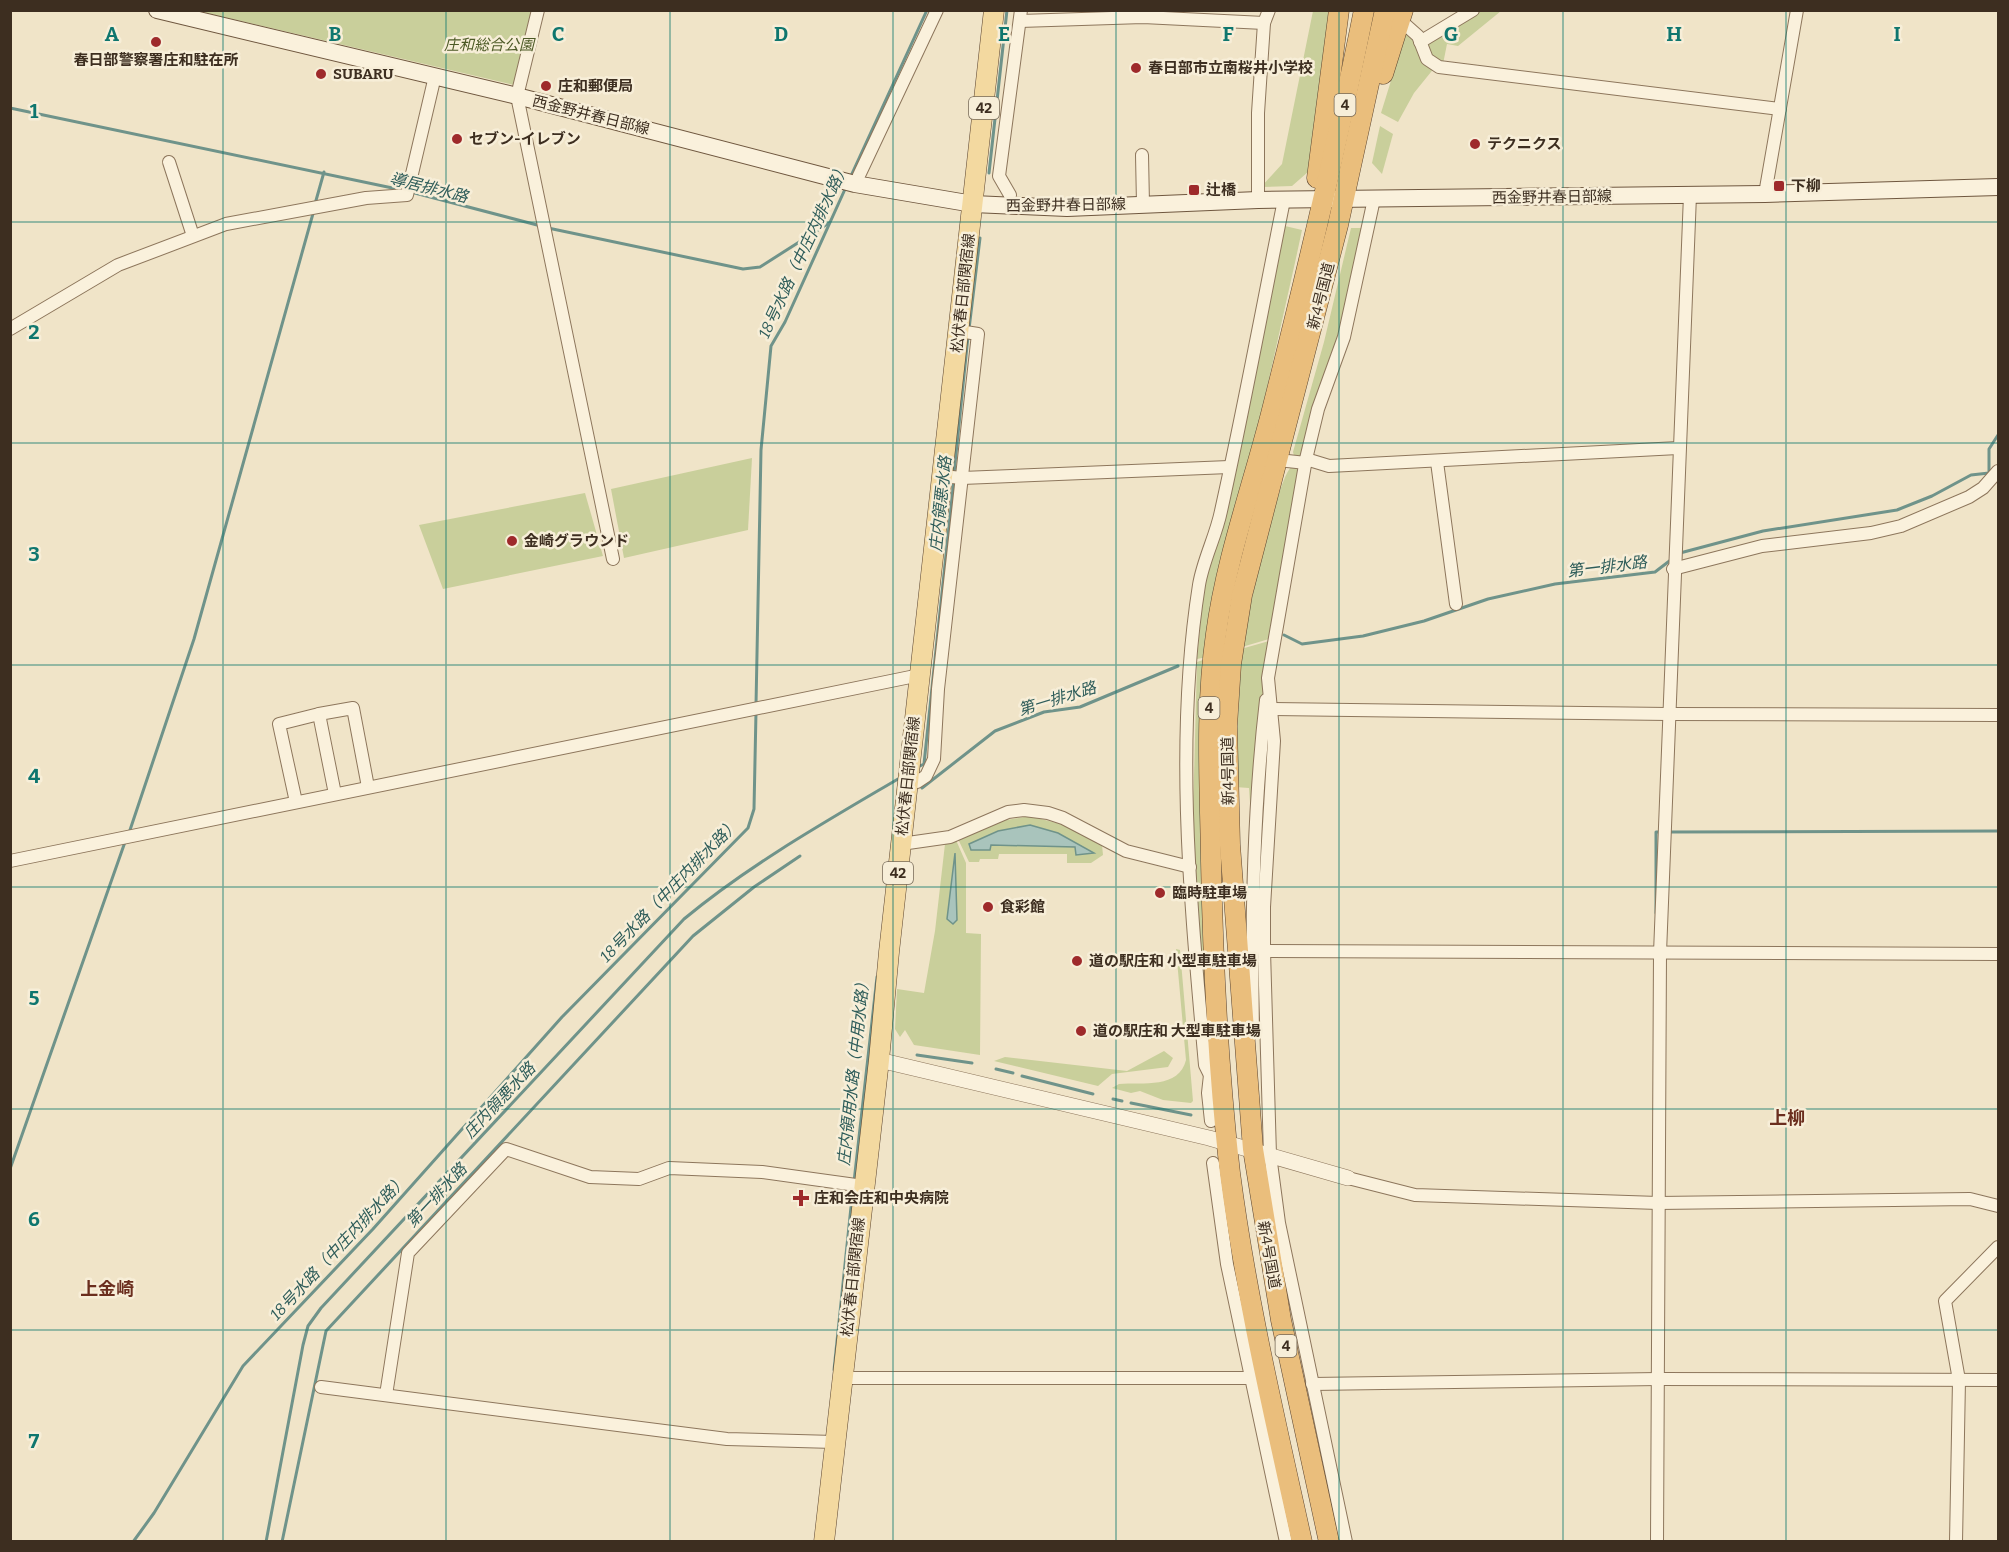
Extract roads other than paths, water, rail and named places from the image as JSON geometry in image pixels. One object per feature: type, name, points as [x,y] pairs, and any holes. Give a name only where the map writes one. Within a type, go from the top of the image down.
[{"type":"highway","points":[[1319,200],[1339,10]]},
{"type":"highway","name":"4","points":[[1319,200],[1364,10]]},
{"type":"highway","name":"新4号国道","points":[[1329,1542],[1283,1331],[1262,1152],[1249,1098],[1230,845],[1227,726],[1231,664],[1242,595],[1344,200],[1396,14]]},
{"type":"highway","name":"新4号国道","points":[[1302,1542],[1244,1303],[1227,1143],[1216,1078],[1209,698],[1222,600],[1262,448],[1267,402],[1319,200]]},
{"type":"main road","name":"西金野井春日部線","points":[[157,10],[517,96],[855,184],[973,204],[1067,208],[1258,200],[1765,194],[1998,187]]},
{"type":"main road","name":"松伏春日部関宿線","points":[[824,1542],[920,675],[953,477],[966,332],[973,204],[994,10]]},
{"type":"street","points":[[538,10],[517,96],[613,559]]},
{"type":"street","points":[[855,184],[937,10]]},
{"type":"street","points":[[1258,200],[1257,113],[1264,23],[1269,10]]},
{"type":"street","points":[[1420,42],[1473,10]]},
{"type":"street","points":[[1765,194],[1797,10]]},
{"type":"street","points":[[1396,14],[1418,36],[1427,59],[1439,67],[1780,109]]},
{"type":"street","points":[[1010,195],[999,176],[1021,16],[1143,17],[1264,23]]},
{"type":"street","points":[[10,329],[118,265],[226,224],[366,198],[407,195],[435,76]]},
{"type":"street","points":[[1142,155],[1143,204]]},
{"type":"street","points":[[169,162],[193,236]]},
{"type":"street","points":[[1657,1542],[1660,953],[1673,569],[1690,195]]},
{"type":"street","points":[[1249,1098],[1254,1046],[1251,941],[1253,834],[1268,678],[1306,461],[1318,409],[1344,337],[1374,199]]},
{"type":"street","points":[[1211,1121],[1208,1093],[1216,1078],[1205,1065],[1190,867],[1187,746],[1199,584],[1221,513],[1284,200]]},
{"type":"street","points":[[1278,460],[1306,461],[1329,466],[1678,448]]},
{"type":"street","points":[[1437,462],[1456,604]]},
{"type":"street","points":[[908,782],[917,782],[926,776],[934,759],[953,477],[1229,467]]},
{"type":"street","points":[[1673,569],[1762,546],[1871,533],[1901,526],[1969,497],[1983,488],[1998,471]]},
{"type":"street","points":[[10,861],[920,675]]},
{"type":"street","points":[[1262,1152],[1264,951],[1274,741],[1268,678]]},
{"type":"street","points":[[296,802],[279,724],[319,714],[353,708],[368,787]]},
{"type":"street","points":[[1272,709],[1998,715]]},
{"type":"street","points":[[319,714],[335,794]]},
{"type":"street","points":[[901,844],[950,837],[1008,812],[1024,810],[1048,813],[1063,818],[1156,865],[1190,867]]},
{"type":"street","points":[[1264,951],[1998,954]]},
{"type":"street","points":[[879,1060],[1227,1143],[1415,1196],[1658,1203],[1970,1199],[1998,1206]]},
{"type":"street","points":[[387,1395],[408,1253],[506,1149],[590,1178],[639,1179],[669,1168],[762,1172],[863,1186]]},
{"type":"street","points":[[1213,1163],[1227,1264],[1244,1303],[1250,1378],[1286,1542]]},
{"type":"street","points":[[1271,1221],[1312,1384],[1346,1542]]},
{"type":"street","points":[[1956,1542],[1959,1380],[1945,1301],[1998,1247]]},
{"type":"street","points":[[842,1378],[1250,1378]]},
{"type":"street","points":[[1312,1384],[1658,1379],[1998,1380]]},
{"type":"street","points":[[321,1387],[727,1439],[834,1442]]},
{"type":"water","points":[[1030,825],[1058,833],[1094,853],[1076,855],[1075,847],[991,845],[990,850],[971,850],[969,844],[998,831]]},
{"type":"water","points":[[955,853],[957,920],[953,924],[947,919]]},
{"type":"waterway","name":"18号水路（中庄内排水路）","points":[[850,178],[927,10]]},
{"type":"waterway","name":"庄内領悪水路","points":[[989,173],[1007,10]]},
{"type":"waterway","name":"導居排水路","points":[[10,108],[402,190]]},
{"type":"waterway","points":[[315,204],[324,172]]},
{"type":"waterway","name":"18号水路（中庄内排水路）","points":[[756,705],[761,450],[771,346],[785,322],[846,187]]},
{"type":"waterway","name":"導居排水路","points":[[411,192],[541,226]]},
{"type":"waterway","points":[[129,833],[194,639],[314,210]]},
{"type":"waterway","name":"導居排水路","points":[[548,228],[743,269],[760,267],[829,223]]},
{"type":"waterway","name":"庄内領悪水路","points":[[969,329],[980,238]]},
{"type":"waterway","name":"庄内領悪水路","points":[[954,473],[968,336]]},
{"type":"waterway","name":"第一排水路","points":[[1680,553],[1763,531],[1897,510],[1932,496],[1971,475],[1989,473],[1989,449],[1998,435]]},
{"type":"waterway","name":"庄内領悪水路","points":[[918,767],[924,764],[954,479]]},
{"type":"waterway","name":"第一排水路","points":[[1284,635],[1302,644],[1363,636],[1424,621],[1488,599],[1555,584],[1655,572],[1672,559]]},
{"type":"waterway","name":"第一排水路","points":[[922,788],[995,731],[1044,712],[1080,707],[1178,666]]},
{"type":"waterway","name":"18号水路（中庄内排水路）","points":[[133,1542],[154,1513],[243,1366],[373,1229],[562,1017],[748,828],[754,809],[756,712]]},
{"type":"waterway","name":"庄内領悪水路","points":[[266,1542],[303,1345],[308,1326],[321,1308],[684,919],[761,862],[898,779]]},
{"type":"waterway","points":[[1668,832],[1998,831]]},
{"type":"waterway","points":[[1656,913],[1656,832],[1661,832]]},
{"type":"waterway","points":[[10,1169],[125,842]]},
{"type":"waterway","name":"第一排水路","points":[[282,1542],[326,1331],[693,936],[754,887],[800,856]]},
{"type":"waterway","name":"庄内領用水路（中用水路）","points":[[854,1182],[877,977]]},
{"type":"waterway","points":[[917,1055],[972,1063]]},
{"type":"waterway","points":[[996,1069],[1013,1073]]},
{"type":"waterway","points":[[1022,1076],[1093,1094]]},
{"type":"waterway","points":[[1113,1099],[1122,1101]]},
{"type":"waterway","points":[[1131,1103],[1191,1115]]},
{"type":"waterway","name":"庄内領用水路（中用水路）","points":[[834,1370],[853,1188]]},
{"type":"place","name":"春日部警察署庄和駐在所","points":[[156,42]]},
{"type":"place","name":"春日部市立南桜井小学校","points":[[1136,68]]},
{"type":"place","name":"SUBARU","points":[[321,74]]},
{"type":"place","name":"庄和郵便局","points":[[546,86]]},
{"type":"place","name":"セブン-イレブン","points":[[457,139]]},
{"type":"place","name":"テクニクス","points":[[1475,144]]},
{"type":"place","name":"下柳","points":[[1779,186]]},
{"type":"place","name":"辻橋","points":[[1194,190]]},
{"type":"place","name":"金崎グラウンド","points":[[512,541]]},
{"type":"place","name":"臨時駐車場","points":[[1160,893]]},
{"type":"place","name":"食彩館","points":[[988,907]]},
{"type":"place","name":"道の駅庄和 小型車駐車場","points":[[1077,961]]},
{"type":"place","name":"道の駅庄和 大型車駐車場","points":[[1081,1031]]},
{"type":"place","name":"庄和会庄和中央病院","points":[[801,1198]]},
{"type":"district","name":"上柳","points":[[1787,1118]]},
{"type":"district","name":"上金崎","points":[[107,1289]]},
{"type":"park label","name":"庄和総合公園","points":[[489,45]]}]
